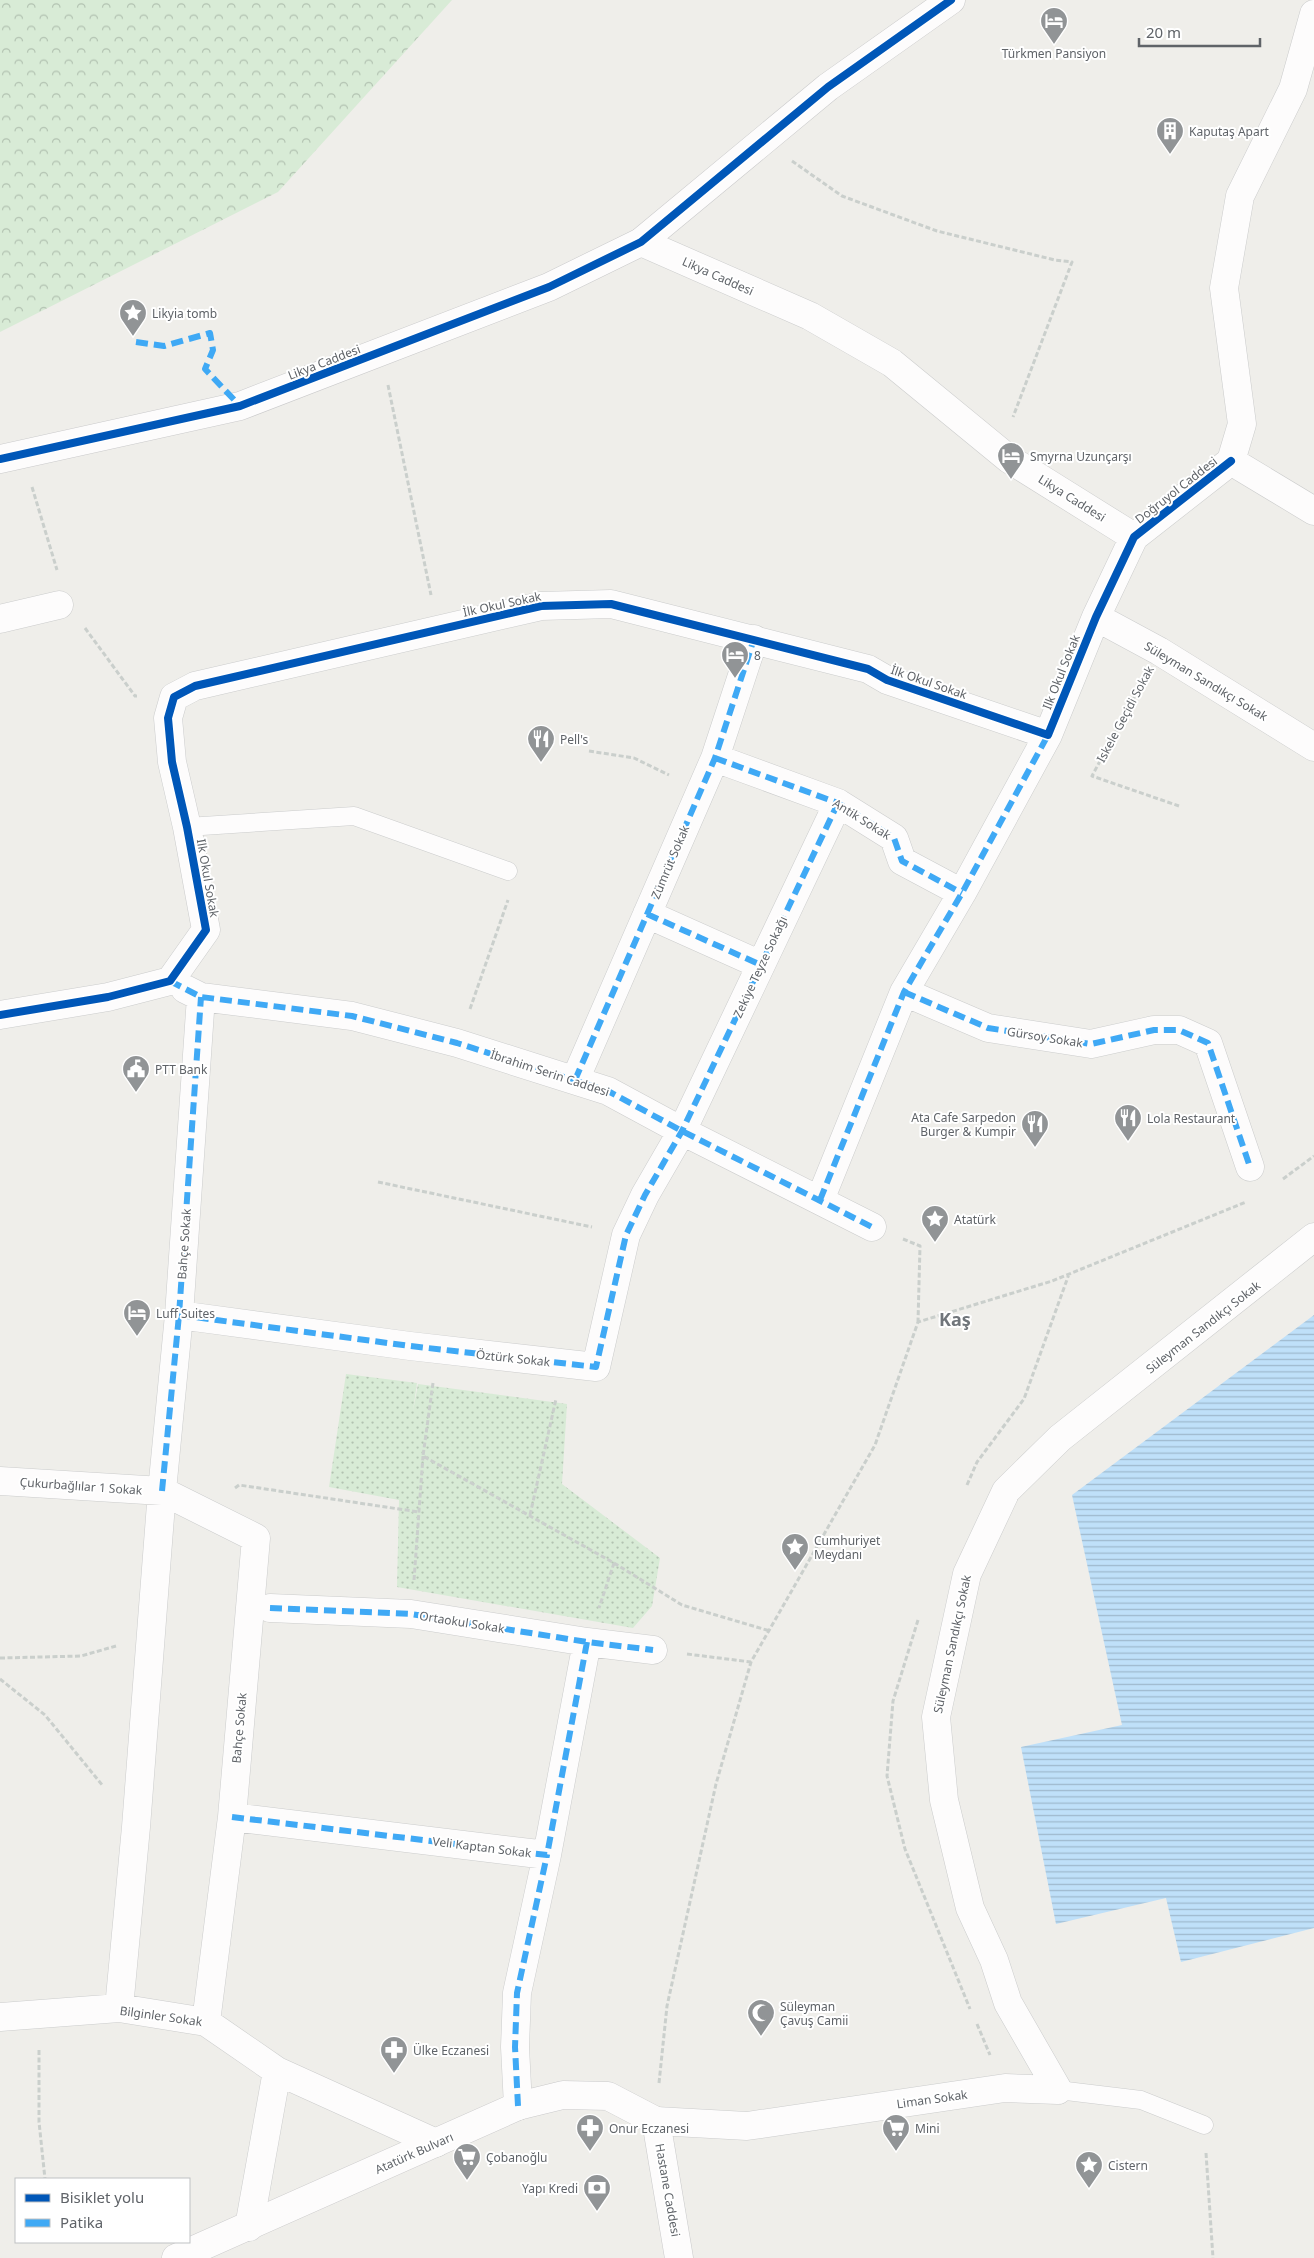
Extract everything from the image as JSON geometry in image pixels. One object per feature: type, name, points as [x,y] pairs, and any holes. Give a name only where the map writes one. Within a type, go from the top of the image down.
[{"type":"street","points":[[641,242],[828,87],[951,0]]},
{"type":"street","points":[[1314,14],[1293,89],[1240,196],[1224,288],[1242,424],[1231,461],[1314,511]]},
{"type":"street","name":"Likya Caddesi","points":[[0,459],[240,406],[549,287],[641,242],[810,316],[892,363],[1000,451],[1134,537]]},
{"type":"street","name":"Doğruyol Caddesi","points":[[1096,617],[1134,537],[1231,461]]},
{"type":"street","name":"İlk Okul Sokak","points":[[187,827],[172,762],[168,718],[174,697],[195,686],[541,606],[611,604],[754,639],[868,669],[887,680],[1048,734]]},
{"type":"street","points":[[0,619],[59,605]]},
{"type":"street","name":"Süleyman Sandıkçı Sokak","points":[[1096,617],[1159,651],[1314,747]]},
{"type":"street","name":"Ilk Okul Sokak","points":[[820,1200],[904,992],[962,893],[1048,734],[1096,617]]},
{"type":"street","name":"Zümrüt Sokak","points":[[574,1080],[715,758],[754,639]]},
{"type":"street","name":"Antik Sokak","points":[[715,758],[838,803],[894,838],[902,861],[962,893]]},
{"type":"street","name":"Zekiye Teyze Sokağı","points":[[682,1131],[838,803]]},
{"type":"street","name":"Ilk Okul Sokak","points":[[170,981],[206,930],[187,827]]},
{"type":"street","points":[[647,914],[761,965]]},
{"type":"street","points":[[0,1015],[108,997],[170,981],[201,997]]},
{"type":"street","name":"Gürsoy Sokak","points":[[904,992],[988,1028],[1091,1044],[1154,1030],[1179,1030],[1208,1043],[1250,1167]]},
{"type":"street","name":"İbrahim Serin Caddesi","points":[[201,997],[352,1016],[457,1042],[608,1091],[682,1131],[872,1227]]},
{"type":"street","name":"Bahçe Sokak","points":[[119,2008],[136,1827],[162,1491],[179,1314],[201,997]]},
{"type":"street","name":"Öztürk Sokak","points":[[179,1314],[437,1350],[596,1368],[626,1235],[645,1195],[682,1131]]},
{"type":"street","name":"Süleyman Sandıkçı Sokak","points":[[1058,2090],[1008,2003],[994,1960],[970,1908],[944,1800],[936,1717],[967,1574],[1006,1491],[1046,1451],[1314,1237]]},
{"type":"street","name":"Çukurbağlılar 1 Sokak","points":[[0,1481],[162,1491]]},
{"type":"street","name":"Bahçe Sokak","points":[[162,1491],[256,1538],[232,1817],[206,2022]]},
{"type":"street","name":"Ortaokul Sokak","points":[[270,1608],[411,1614],[587,1642],[653,1650]]},
{"type":"street","name":"Veli Kaptan Sokak","points":[[232,1817],[547,1855],[587,1642]]},
{"type":"street","points":[[518,2106],[515,2047],[517,1993],[547,1855]]},
{"type":"street","name":"Bilginler Sokak","points":[[0,2017],[119,2008],[206,2022],[277,2070],[436,2143]]},
{"type":"street","points":[[249,2228],[277,2070]]},
{"type":"street","name":"Liman Sokak","points":[[656,2121],[748,2126],[1004,2088],[1058,2090]]},
{"type":"street","name":"Atatürk Bulvarı","points":[[176,2258],[249,2228],[518,2106],[563,2094],[608,2096],[656,2121]]},
{"type":"street","name":"Hastane Caddesi","points":[[656,2121],[679,2258]]},
{"type":"lane","points":[[187,827],[354,816],[508,872]]},
{"type":"lane","name":"Liman Sokak","points":[[1058,2090],[1141,2100],[1204,2125]]},
{"type":"path","points":[[763,141],[842,196],[937,231],[1055,260],[1072,262],[1000,451]]},
{"type":"path","points":[[386,376],[438,630]]},
{"type":"path","points":[[589,751],[634,758],[701,791]]},
{"type":"path","points":[[457,1042],[480,986],[509,896],[508,872]]},
{"type":"path","points":[[1275,1184],[1314,1156]]},
{"type":"path","points":[[378,1182],[626,1235]]},
{"type":"path","points":[[918,1322],[1052,1281],[1250,1200]]},
{"type":"path","points":[[656,2121],[666,2006],[716,1784],[751,1662],[875,1444],[918,1322],[920,1246],[872,1227]]},
{"type":"path","points":[[411,1614],[423,1456],[437,1350]]},
{"type":"path","points":[[530,1515],[563,1364]]},
{"type":"path","points":[[423,1456],[614,1563],[682,1605],[770,1631]]},
{"type":"path","points":[[206,1513],[239,1485],[419,1512]]},
{"type":"path","points":[[587,1642],[614,1563]]},
{"type":"path","points":[[0,1658],[81,1656],[151,1637]]},
{"type":"path","points":[[653,1650],[751,1662]]},
{"type":"path","points":[[0,1678],[45,1715],[136,1827]]},
{"type":"path","points":[[38,2014],[39,2122],[45,2178]]},
{"type":"path","points":[[1204,2125],[1213,2258]]},
{"type":"green space","points":[[0,0],[452,0],[278,192],[0,332]]},
{"type":"green space","points":[[346,1374],[417,1383],[413,1411],[418,1384],[567,1404],[562,1484],[660,1558],[652,1606],[633,1628],[397,1587],[399,1500],[329,1487]]},
{"type":"water","points":[[1314,1315],[1314,1928],[1181,1962],[1166,1898],[1056,1924],[1021,1747],[1122,1725],[1072,1495]]},
{"type":"marked path","points":[[136,342],[164,346],[210,333],[213,350],[205,369],[240,406]]},
{"type":"marked path","points":[[575,1080],[715,758],[754,639]]},
{"type":"marked path","points":[[820,1200],[904,992],[962,893],[1048,735]]},
{"type":"marked path","points":[[715,758],[838,803],[894,838],[902,861],[962,893]]},
{"type":"marked path","points":[[179,1315],[410,1346],[596,1367],[626,1235],[645,1195],[682,1131],[838,803]]},
{"type":"marked path","points":[[647,914],[761,965]]},
{"type":"marked path","points":[[170,981],[201,997],[352,1016],[457,1043],[608,1091],[682,1131],[872,1227]]},
{"type":"marked path","points":[[904,992],[988,1028],[1091,1044],[1154,1030],[1179,1030],[1208,1043],[1250,1167]]},
{"type":"marked path","points":[[162,1491],[179,1315],[201,997]]},
{"type":"marked path","points":[[270,1608],[411,1614],[587,1642],[653,1650]]},
{"type":"marked path","points":[[232,1817],[547,1855],[587,1642]]},
{"type":"marked path","points":[[518,2106],[515,2047],[517,1993],[547,1855]]},
{"type":"cycle path","points":[[0,459],[240,406],[549,287],[641,242],[828,87],[951,0]]},
{"type":"cycle path","points":[[0,1015],[108,997],[170,981],[206,930],[187,827],[172,762],[168,718],[174,697],[195,686],[541,606],[611,604],[868,669],[887,680],[1048,735],[1096,617],[1134,537],[1231,461]]},
{"type":"place","name":"Türkmen Pansiyon","points":[[1054,45]]},
{"type":"place","name":"Kaputaş Apart","points":[[1170,155]]},
{"type":"place","name":"Likyia tomb","points":[[133,337]]},
{"type":"place","name":"Smyrna Uzunçarşı","points":[[1011,480]]},
{"type":"place","name":"8","points":[[735,679]]},
{"type":"place","name":"Pell's","points":[[541,763]]},
{"type":"place","name":"PTT Bank","points":[[136,1093]]},
{"type":"place","name":"Lola Restaurant","points":[[1128,1142]]},
{"type":"place","name":"Ata Cafe Sarpedon Burger & Kumpir","points":[[1035,1148]]},
{"type":"place","name":"Atatürk","points":[[935,1243]]},
{"type":"place","name":"Luff Suites","points":[[137,1337]]},
{"type":"place","name":"Cumhuriyet Meydanı","points":[[795,1571]]},
{"type":"place","name":"Süleyman Çavuş Camii","points":[[761,2037]]},
{"type":"place","name":"Ülke Eczanesi","points":[[394,2074]]},
{"type":"place","name":"Onur Eczanesi","points":[[590,2152]]},
{"type":"place","name":"Mini","points":[[896,2152]]},
{"type":"place","name":"Çobanoğlu","points":[[467,2181]]},
{"type":"place","name":"Cistern","points":[[1089,2189]]},
{"type":"place","name":"Yapı Kredi","points":[[597,2212]]},
{"type":"district","name":"Kaş","points":[[955,1319]]}]
